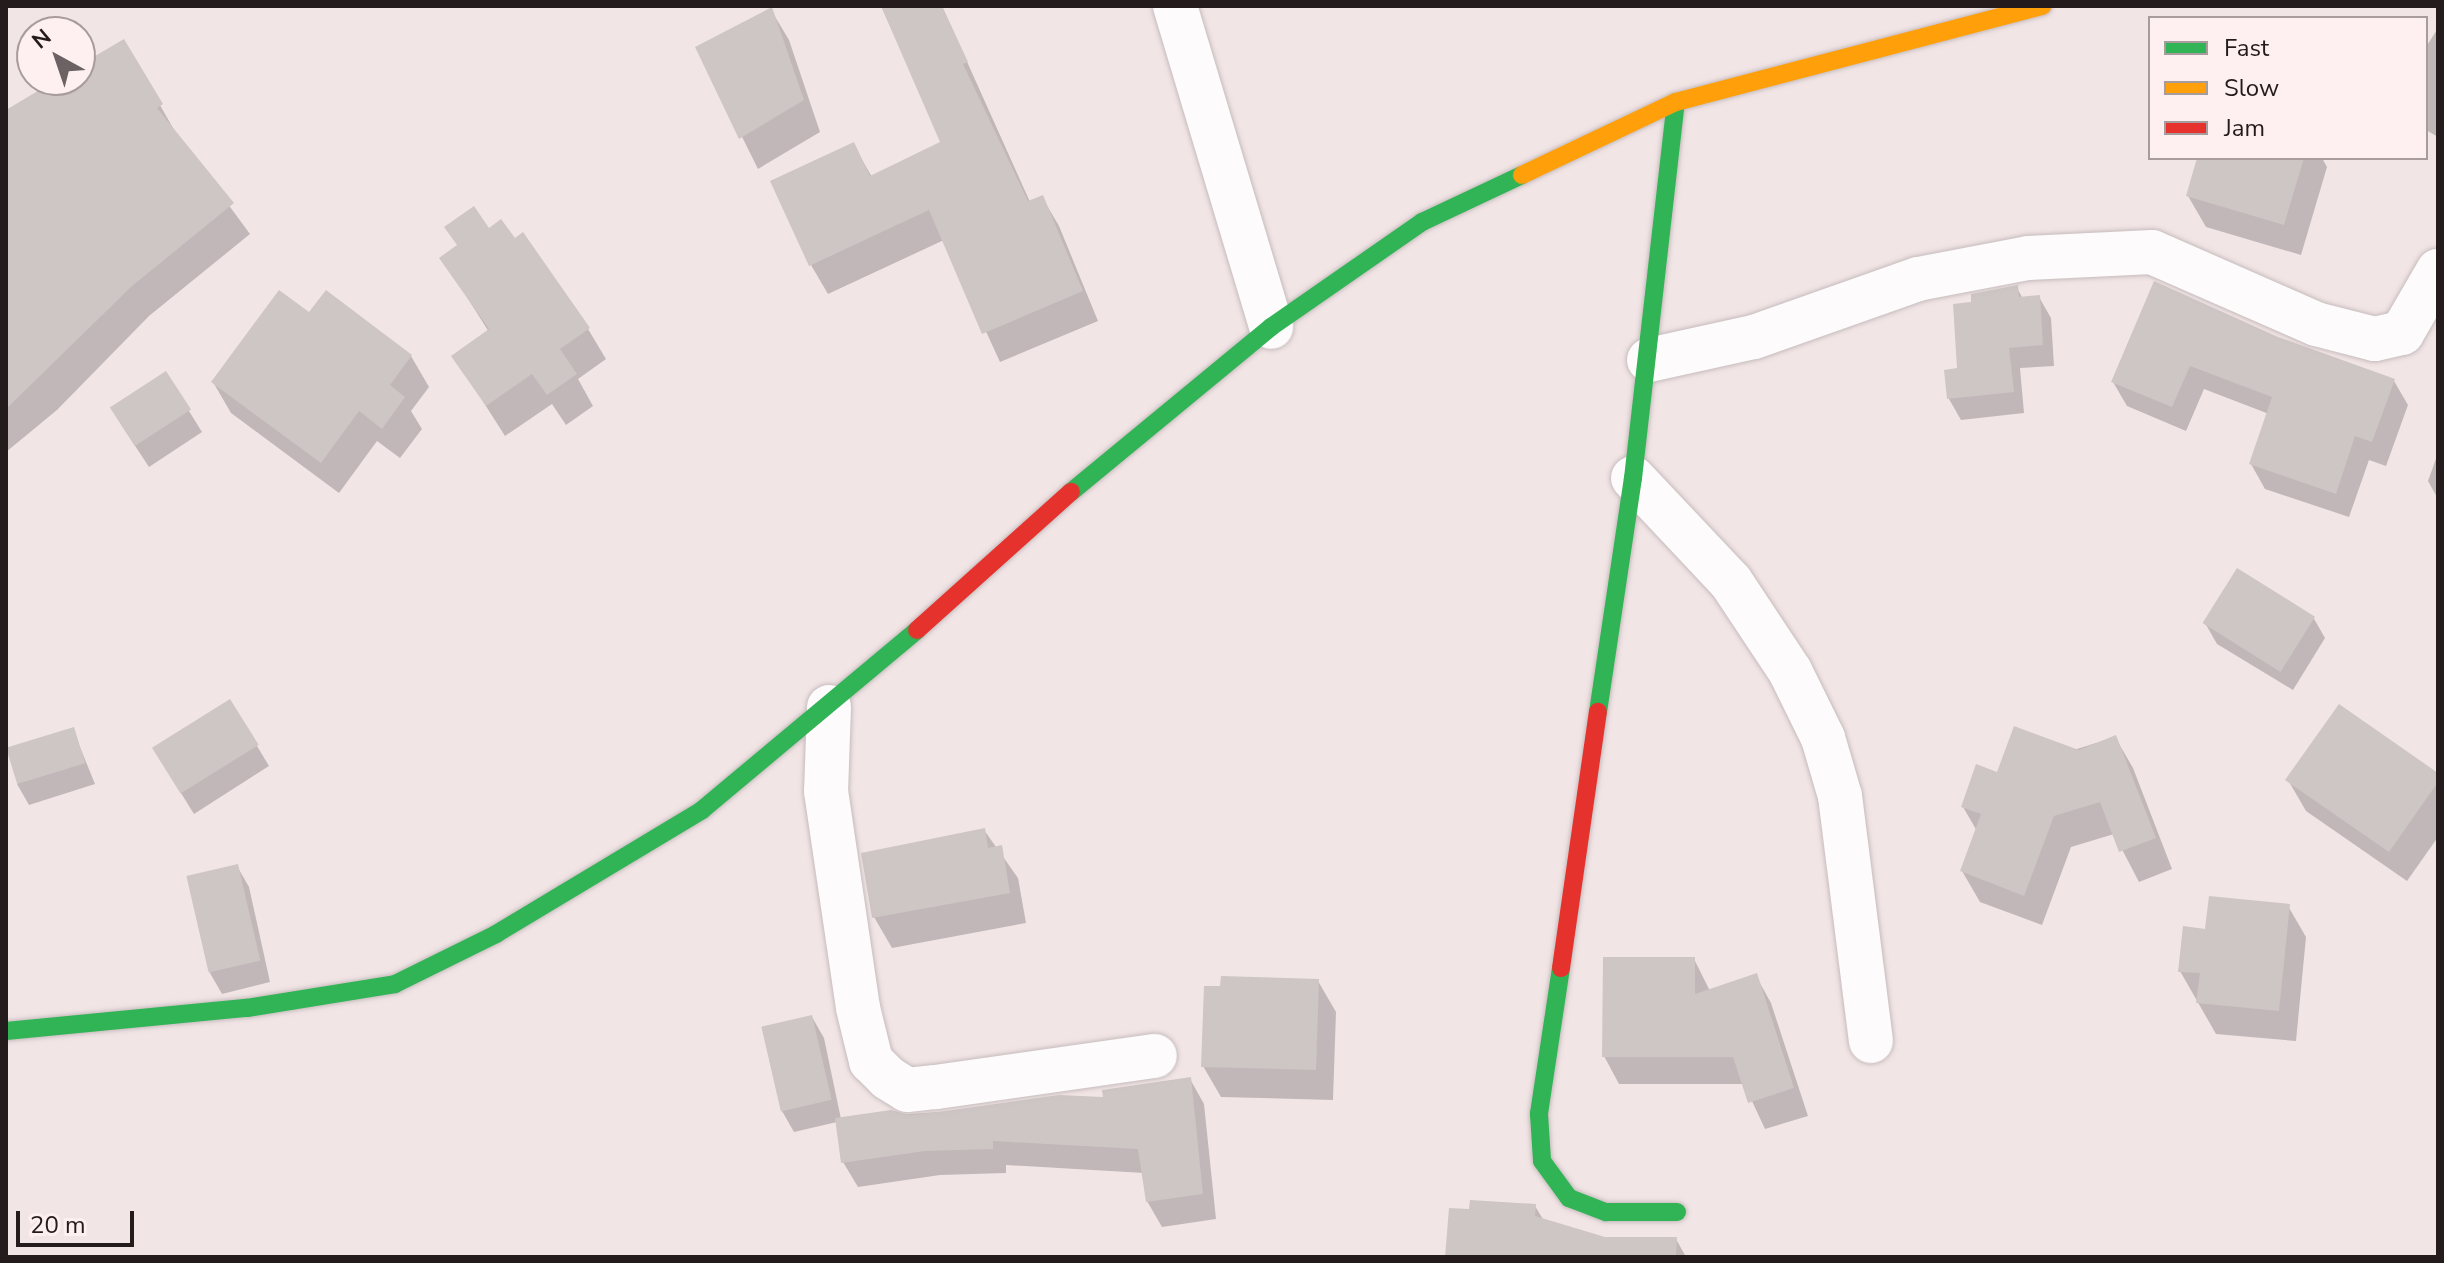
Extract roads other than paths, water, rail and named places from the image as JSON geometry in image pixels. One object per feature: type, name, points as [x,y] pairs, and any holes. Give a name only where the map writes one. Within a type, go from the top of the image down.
[{"type":"street","points":[[1175,6],[1271,327]]},
{"type":"street","points":[[6,1031],[247,1008],[395,984],[561,897],[702,810],[829,707],[1005,547],[1271,327],[1422,222],[1676,102],[2043,6]]},
{"type":"street","points":[[1676,102],[1649,360],[1539,1114],[1542,1161],[1554,1183],[1582,1202],[1606,1212],[1677,1212]]},
{"type":"street","points":[[1649,360],[1754,337],[1918,279],[2028,258],[2152,252],[2316,324],[2375,339],[2402,333],[2438,271]]},
{"type":"street","points":[[1633,478],[1731,582],[1790,671],[1823,738],[1840,796],[1871,1041]]},
{"type":"street","points":[[829,707],[826,791],[858,1008],[871,1061],[907,1090],[1155,1056]]}]
